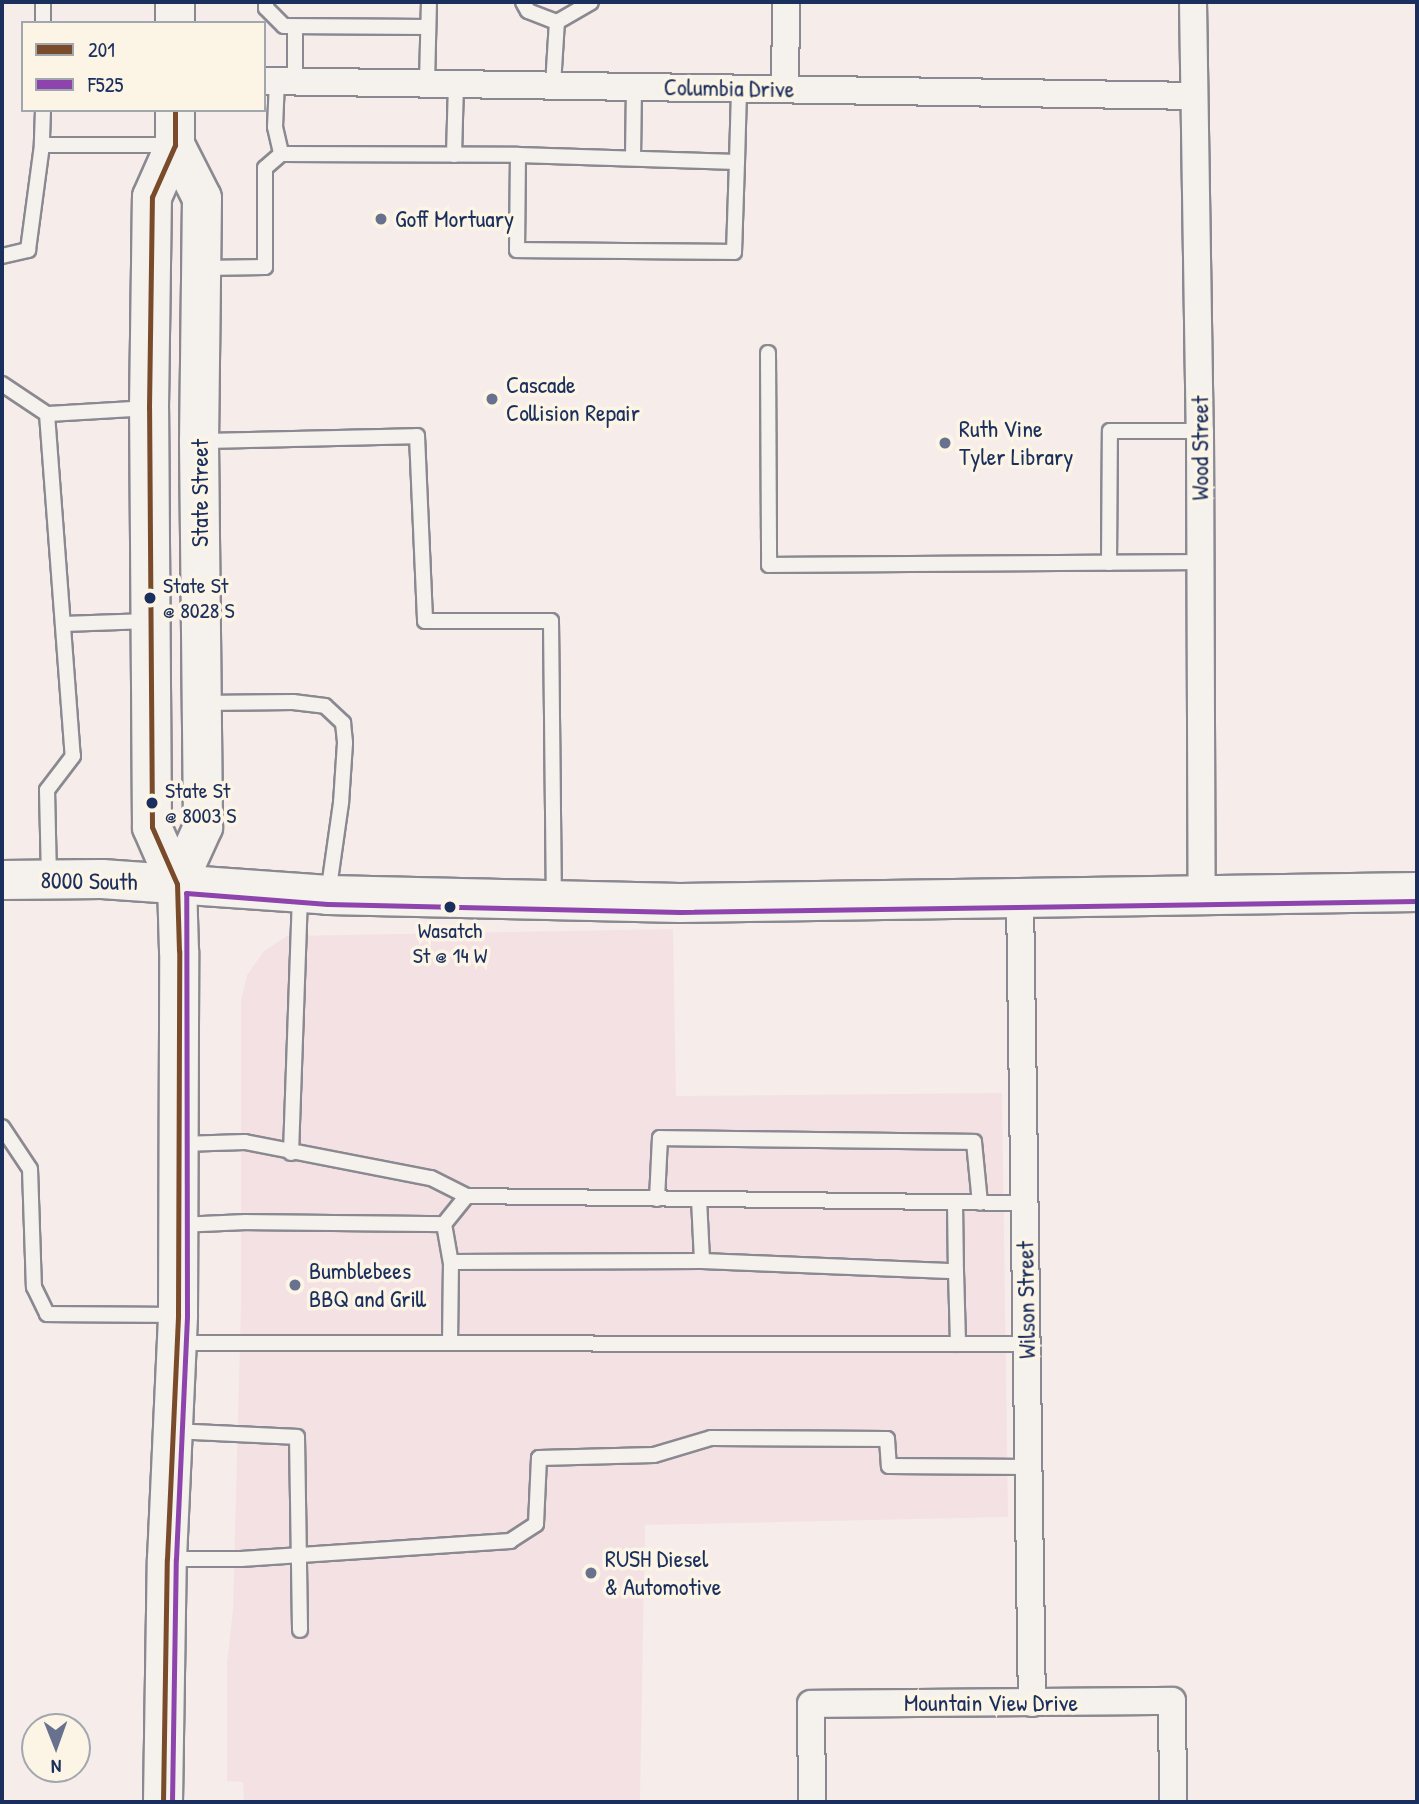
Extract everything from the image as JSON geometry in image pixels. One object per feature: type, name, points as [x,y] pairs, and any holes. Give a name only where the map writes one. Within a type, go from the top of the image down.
[{"type":"main road","points":[[175,2],[175,21]]},
{"type":"main road","name":"State Street","points":[[175,128],[202,198],[199,441],[203,827],[177,884]]},
{"type":"main road","name":"State Street","points":[[163,1802],[167,1559],[174,1431],[180,1144],[177,884],[152,827],[149,408],[152,197],[175,128]]},
{"type":"main road","name":"8000 South","points":[[2,880],[177,884],[314,894],[680,903],[1417,892]]},
{"type":"street","points":[[785,89],[786,2]]},
{"type":"street","name":"Wood Street","points":[[1193,2],[1200,431],[1202,895]]},
{"type":"street","name":"Columbia Drive","points":[[278,81],[1194,96]]},
{"type":"street","name":"Wilson Street","points":[[1020,898],[1032,1703]]},
{"type":"street","name":"Mountain View Drive","points":[[812,1802],[811,1704],[1172,1701],[1173,1802]]},
{"type":"lane","points":[[43,2],[43,21]]},
{"type":"lane","points":[[266,2],[266,8],[284,26],[428,27]]},
{"type":"lane","points":[[428,83],[429,2]]},
{"type":"lane","points":[[523,2],[528,11],[557,22]]},
{"type":"lane","points":[[557,22],[591,2]]},
{"type":"lane","points":[[553,85],[557,22]]},
{"type":"lane","points":[[281,155],[275,127],[278,81],[295,27]]},
{"type":"lane","points":[[454,155],[456,84]]},
{"type":"lane","points":[[633,158],[634,87]]},
{"type":"lane","points":[[518,155],[517,250],[734,252],[739,89]]},
{"type":"lane","points":[[2,256],[28,250],[43,145],[43,112]]},
{"type":"lane","points":[[43,145],[175,128]]},
{"type":"lane","points":[[202,268],[265,267],[265,168],[281,155],[518,155],[737,162]]},
{"type":"lane","points":[[768,354],[769,565],[1200,562]]},
{"type":"lane","points":[[2,384],[47,414],[149,408]]},
{"type":"lane","points":[[47,414],[73,756],[47,790],[49,879]]},
{"type":"lane","points":[[1109,563],[1110,431],[1200,431]]},
{"type":"lane","points":[[199,441],[417,436],[425,621],[551,621],[554,901]]},
{"type":"lane","points":[[63,624],[151,621]]},
{"type":"lane","points":[[201,704],[293,702],[325,706],[343,723],[345,743],[341,803],[314,894],[291,1153]]},
{"type":"lane","points":[[2,1127],[30,1169],[34,1287],[47,1314],[177,1329],[450,1341],[1027,1344]]},
{"type":"lane","points":[[657,1199],[660,1138],[974,1142],[979,1203]]},
{"type":"lane","points":[[180,1144],[245,1142],[431,1178],[467,1196],[1024,1203]]},
{"type":"lane","points":[[450,1341],[451,1262],[444,1224],[467,1196]]},
{"type":"lane","points":[[699,1199],[702,1261]]},
{"type":"lane","points":[[956,1203],[958,1344]]},
{"type":"lane","points":[[178,1225],[246,1222],[444,1224]]},
{"type":"lane","points":[[451,1262],[702,1261],[956,1271]]},
{"type":"lane","points":[[174,1431],[297,1437],[300,1630]]},
{"type":"lane","points":[[167,1559],[299,1555],[510,1541],[537,1524],[539,1458],[654,1455],[711,1438],[887,1439],[889,1466],[1029,1467]]},
{"type":"shaded area","points":[[673,929],[676,1096],[1002,1093],[1008,1517],[645,1525],[640,1802],[244,1802],[243,1782],[227,1781],[227,1664],[233,1609],[241,1305],[241,1001],[247,975],[264,951],[287,936]]},
{"type":"transit line","name":"201","points":[[163,1802],[167,1559],[178,1315],[179,951],[177,884],[152,827],[149,408],[152,197],[175,145],[175,112]]},
{"type":"transit line","name":"F525","points":[[172,1802],[176,1559],[187,1315],[186,893],[328,904],[680,912],[1417,901]]},
{"type":"place","name":"Goff Mortuary","points":[[381,219]]},
{"type":"place","name":"Cascade Collision Repair","points":[[492,399]]},
{"type":"place","name":"Ruth Vine Tyler Library","points":[[945,443]]},
{"type":"place","name":"State St @ 8028 S","points":[[150,598]]},
{"type":"place","name":"State St @ 8003 S","points":[[152,803]]},
{"type":"place","name":"Wasatch St @ 14 W","points":[[450,907]]},
{"type":"place","name":"Bumblebees BBQ and Grill","points":[[295,1285]]},
{"type":"place","name":"RUSH Diesel & Automotive","points":[[591,1573]]}]
